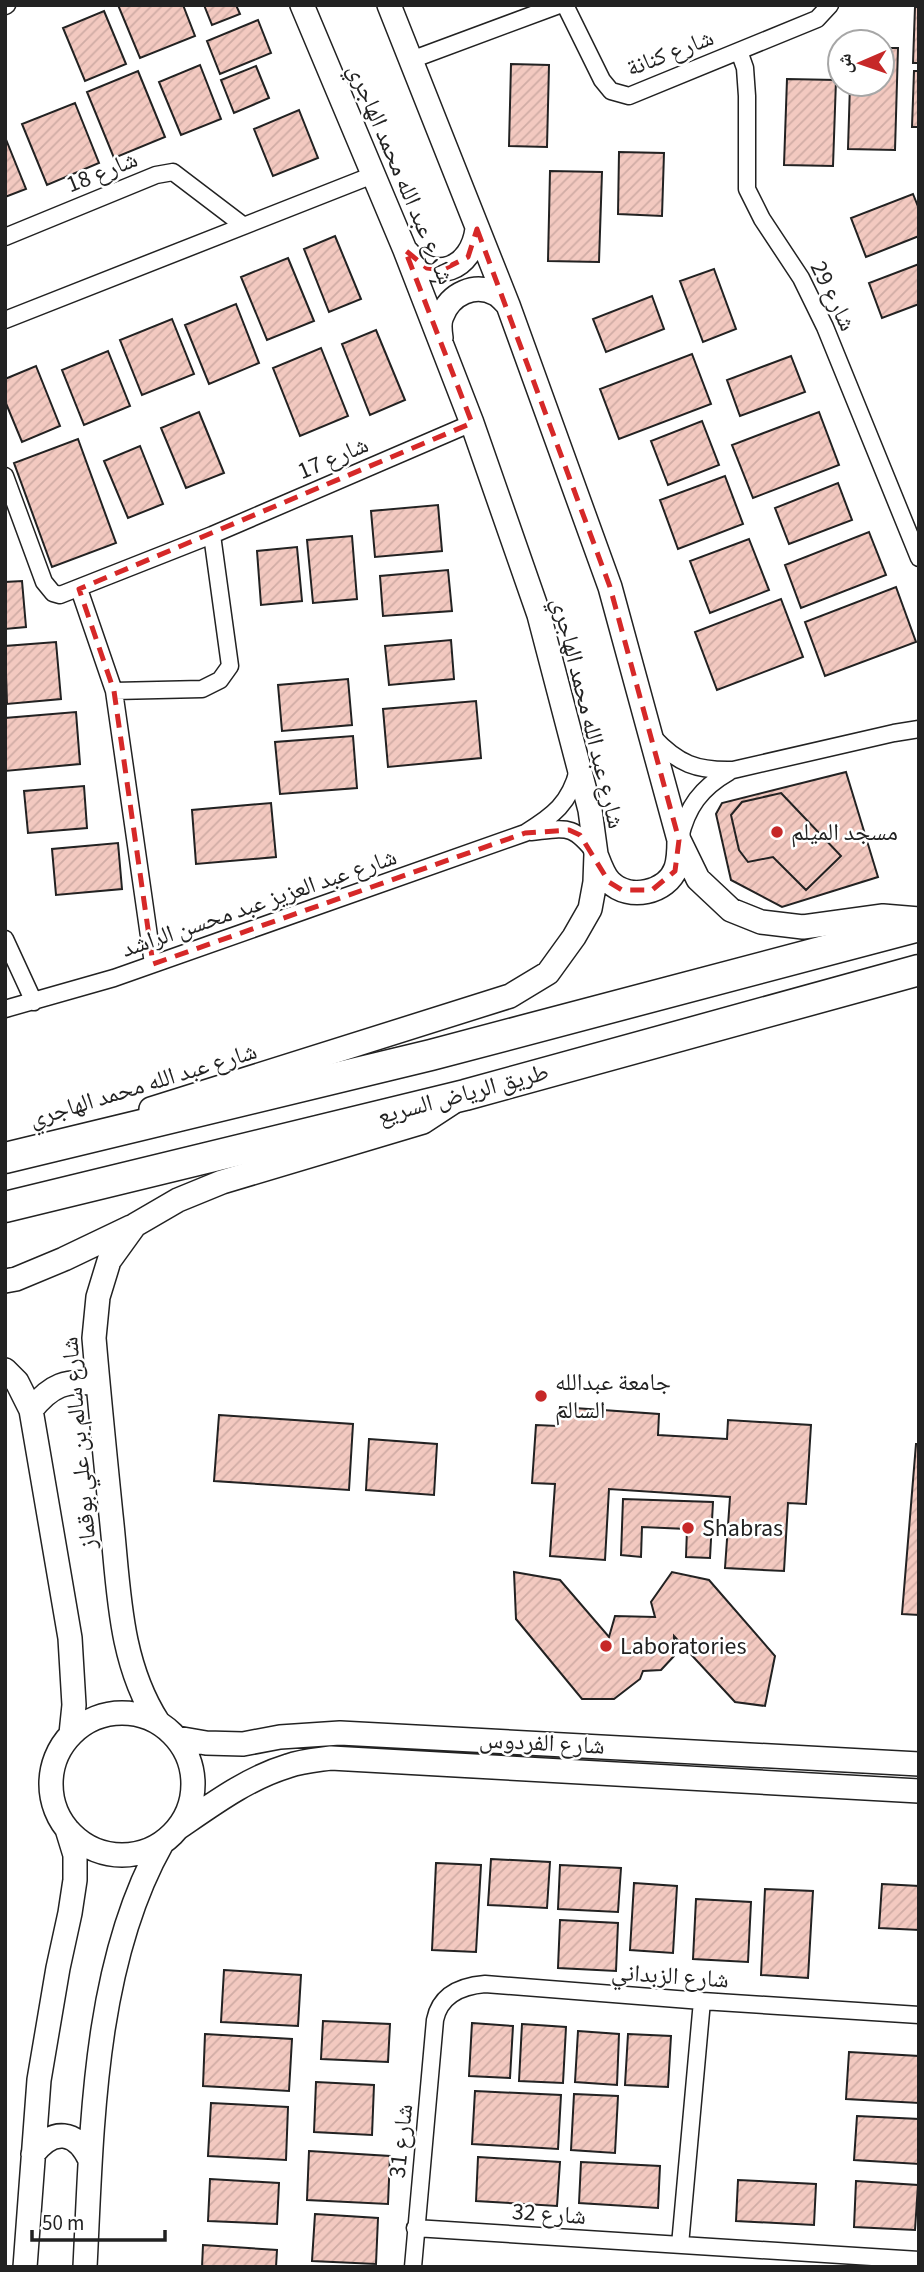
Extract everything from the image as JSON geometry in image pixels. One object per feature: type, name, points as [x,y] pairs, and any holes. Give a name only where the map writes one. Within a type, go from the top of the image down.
[{"type":"highway","name":"طريق الرياض السريع","points":[[5,1156],[431,1055],[919,926]]},
{"type":"highway","name":"طريق الرياض السريع","points":[[5,1207],[465,1095],[919,970]]},
{"type":"main road","name":"شارع عبد الله محمد الهاجري","points":[[5,1156],[510,996],[548,973],[575,937],[590,909],[596,855],[590,810],[539,615],[440,338],[302,5]]},
{"type":"main road","name":"شارع عبد الله محمد الهاجري","points":[[388,5],[508,304],[610,587],[679,840],[698,879],[731,910],[761,922],[803,927],[883,916],[919,919]]},
{"type":"main road","points":[[405,250],[414,261],[428,268],[442,270],[456,266],[468,257],[475,244],[477,229]]},
{"type":"main road","points":[[440,338],[440,318],[450,301],[466,291],[482,289],[496,294],[508,304]]},
{"type":"main road","points":[[596,855],[609,882],[622,890],[637,893],[666,883],[675,871],[679,840]]},
{"type":"main road","name":"شارع سالم بن علي بوقماز","points":[[158,1722],[146,1703],[132,1670],[120,1611],[93,1338],[98,1297],[109,1261],[135,1225],[178,1200],[222,1182],[423,1122],[465,1095]]},
{"type":"main road","points":[[5,1281],[64,1259],[135,1225]]},
{"type":"main road","name":"شارع سالم بن علي بوقماز","points":[[5,1370],[17,1382],[31,1410],[70,1638],[74,1705],[71,1734]]},
{"type":"main road","points":[[31,1410],[43,1395],[60,1385],[79,1381],[98,1384]]},
{"type":"main road","points":[[85,2267],[90,2160],[102,2037],[118,1956],[140,1885],[189,1806],[193,1783],[186,1752],[177,1738],[158,1722],[144,1716],[113,1713],[90,1721],[71,1734],[57,1756],[52,1777],[53,1800],[67,1829],[87,1846],[111,1854],[138,1853],[170,1835]]},
{"type":"main road","name":"شارع الفردوس","points":[[177,1738],[206,1743],[243,1744],[280,1737],[340,1733],[919,1764]]},
{"type":"main road","name":"شارع الفردوس","points":[[170,1835],[226,1796],[253,1781],[288,1766],[331,1758],[919,1791]]},
{"type":"main road","points":[[25,2267],[39,2080],[75,1880],[75,1855],[67,1829]]},
{"type":"main road","points":[[33,2154],[42,2142],[56,2135],[71,2137],[84,2146],[90,2160]]},
{"type":"street","points":[[411,60],[559,5]]},
{"type":"street","name":"شارع كنانة","points":[[565,5],[602,80],[611,91],[629,96],[817,19],[830,5]]},
{"type":"street","name":"شارع 29","points":[[739,51],[745,68],[747,96],[747,189],[762,219],[801,278],[825,327],[919,558]]},
{"type":"street","name":"شارع 18","points":[[5,237],[156,174],[173,172],[244,226]]},
{"type":"street","points":[[5,320],[373,175]]},
{"type":"street","name":"شارع 17","points":[[79,589],[472,423]]},
{"type":"street","points":[[5,476],[48,589],[61,595],[79,589],[114,691],[153,964]]},
{"type":"street","points":[[114,691],[202,689],[220,680],[230,666],[212,535]]},
{"type":"street","points":[[652,736],[667,753],[687,765],[709,771],[733,770],[919,729]]},
{"type":"street","name":"شارع عبد العزيز عبد محسن الراشد","points":[[525,833],[561,807],[573,788],[579,765]]},
{"type":"street","points":[[679,840],[684,818],[696,798],[712,781],[733,770]]},
{"type":"street","name":"شارع عبد العزيز عبد محسن الراشد","points":[[5,1009],[153,964],[525,833],[569,830],[580,835],[596,855]]},
{"type":"street","points":[[5,939],[34,1002]]},
{"type":"street","name":"شارع الزبداني","points":[[435,2020],[440,2005],[453,1992],[477,1984],[919,2015]]},
{"type":"street","points":[[680,2245],[702,2001]]},
{"type":"street","name":"شارع 31","points":[[412,2267],[435,2020]]},
{"type":"street","name":"شارع 32","points":[[415,2228],[919,2260]]},
{"type":"highlighted area","points":[[477,229],[610,587],[679,840],[675,871],[652,890],[622,890],[609,882],[580,835],[569,830],[525,833],[153,964],[114,691],[79,589],[472,423],[405,250],[427,268],[442,270],[468,257]]},
{"type":"building","points":[[118,5],[183,5],[195,36],[140,58]]},
{"type":"building","points":[[204,5],[236,5],[240,14],[212,25]]},
{"type":"building","points":[[915,7],[919,7],[919,63],[913,63]]},
{"type":"building","points":[[104,11],[126,64],[85,81],[63,28]]},
{"type":"building","points":[[258,20],[271,53],[220,74],[207,41]]},
{"type":"building","points":[[898,48],[895,150],[848,149],[850,98],[896,98]]},
{"type":"building","points":[[511,64],[549,65],[547,147],[509,146]]},
{"type":"building","points":[[200,65],[221,119],[181,135],[159,82]]},
{"type":"building","points":[[256,66],[269,98],[234,113],[221,80]]},
{"type":"building","points":[[138,71],[165,137],[114,158],[87,92]]},
{"type":"building","points":[[914,71],[919,71],[919,127],[912,127]]},
{"type":"building","points":[[787,79],[826,80],[826,98],[835,98],[833,166],[784,165]]},
{"type":"building","points":[[75,103],[99,163],[47,185],[22,124]]},
{"type":"building","points":[[299,110],[318,158],[273,176],[254,129]]},
{"type":"building","points":[[5,137],[26,189],[5,197]]},
{"type":"building","points":[[619,152],[664,153],[662,216],[618,214]]},
{"type":"building","points":[[550,171],[602,172],[599,262],[548,261]]},
{"type":"building","points":[[913,194],[919,209],[919,236],[866,257],[851,218]]},
{"type":"building","points":[[335,236],[361,299],[329,312],[304,249]]},
{"type":"building","points":[[288,258],[314,321],[267,340],[241,277]]},
{"type":"building","points":[[919,264],[919,304],[882,318],[869,283]]},
{"type":"building","points":[[714,269],[736,329],[703,342],[680,281]]},
{"type":"building","points":[[652,296],[664,329],[606,352],[593,319]]},
{"type":"building","points":[[236,304],[259,363],[209,384],[185,325]]},
{"type":"building","points":[[172,319],[194,374],[142,395],[120,340]]},
{"type":"building","points":[[376,330],[405,400],[370,415],[342,344]]},
{"type":"building","points":[[321,348],[348,416],[300,436],[273,368]]},
{"type":"building","points":[[108,351],[130,406],[84,425],[62,370]]},
{"type":"building","points":[[692,354],[711,404],[619,439],[600,389]]},
{"type":"building","points":[[791,356],[805,392],[740,416],[727,380]]},
{"type":"building","points":[[36,366],[60,426],[22,442],[5,401],[5,379]]},
{"type":"building","points":[[199,412],[224,473],[186,488],[161,428]]},
{"type":"building","points":[[819,412],[839,465],[753,498],[732,445]]},
{"type":"building","points":[[702,421],[719,465],[668,485],[651,441]]},
{"type":"building","points":[[78,439],[116,543],[52,567],[14,463]]},
{"type":"building","points":[[140,446],[163,504],[128,518],[104,461]]},
{"type":"building","points":[[725,476],[743,524],[678,549],[660,500]]},
{"type":"building","points":[[838,483],[852,520],[789,544],[775,508]]},
{"type":"building","points":[[438,505],[442,551],[375,557],[371,511]]},
{"type":"building","points":[[869,532],[886,575],[801,608],[785,565]]},
{"type":"building","points":[[352,536],[357,599],[313,603],[307,540]]},
{"type":"building","points":[[749,539],[769,590],[710,613],[690,561]]},
{"type":"building","points":[[297,547],[302,601],[261,605],[257,551]]},
{"type":"building","points":[[448,570],[452,611],[383,616],[380,576]]},
{"type":"building","points":[[22,581],[26,627],[5,629],[5,582]]},
{"type":"building","points":[[896,587],[916,642],[825,676],[805,622]]},
{"type":"building","points":[[781,599],[803,657],[717,690],[695,632]]},
{"type":"building","points":[[451,640],[454,679],[389,685],[385,646]]},
{"type":"building","points":[[56,642],[61,699],[7,704],[5,646]]},
{"type":"building","points":[[348,679],[352,725],[282,731],[278,685]]},
{"type":"building","points":[[476,701],[481,758],[388,767],[383,709]]},
{"type":"building","points":[[76,712],[80,764],[5,771],[5,718]]},
{"type":"building","points":[[353,736],[357,788],[280,794],[275,742]]},
{"type":"building","points":[[846,772],[878,877],[782,907],[731,880],[716,814],[722,803]]},
{"type":"building","points":[[84,786],[87,828],[28,833],[24,791]]},
{"type":"building","name":"مسجد الميلم","points":[[781,793],[841,856],[806,890],[773,857],[748,862],[739,850],[731,815],[742,802]]},
{"type":"building","points":[[271,803],[276,857],[196,864],[192,810]]},
{"type":"building","points":[[118,843],[122,889],[56,895],[52,849]]},
{"type":"building","points":[[560,1407],[659,1414],[658,1435],[727,1439],[728,1420],[811,1425],[806,1504],[788,1503],[784,1571],[725,1568],[730,1497],[609,1489],[605,1560],[550,1556],[555,1484],[532,1483],[536,1425],[558,1426]]},
{"type":"building","points":[[219,1415],[353,1424],[349,1490],[214,1481]]},
{"type":"building","points":[[369,1439],[437,1444],[434,1495],[366,1490]]},
{"type":"building","points":[[916,1444],[919,1444],[919,1615],[902,1614]]},
{"type":"building","name":"Shabras","points":[[623,1499],[713,1502],[710,1558],[686,1557],[687,1529],[642,1527],[641,1557],[621,1555]]},
{"type":"building","name":"Laboratories","points":[[514,1572],[560,1580],[609,1637],[615,1616],[655,1617],[651,1602],[672,1572],[709,1580],[775,1656],[765,1706],[735,1702],[674,1636],[674,1656],[661,1670],[643,1671],[640,1679],[614,1699],[582,1699],[516,1619]]},
{"type":"building","points":[[491,1859],[550,1862],[547,1908],[488,1905]]},
{"type":"building","points":[[436,1863],[481,1865],[476,1952],[432,1950]]},
{"type":"building","points":[[560,1865],[621,1868],[618,1912],[558,1909]]},
{"type":"building","points":[[634,1883],[677,1886],[673,1953],[630,1950]]},
{"type":"building","points":[[882,1884],[919,1886],[919,1930],[879,1928]]},
{"type":"building","points":[[765,1889],[813,1891],[808,1978],[761,1975]]},
{"type":"building","points":[[696,1899],[751,1902],[748,1962],[693,1959]]},
{"type":"building","points":[[560,1920],[618,1923],[616,1971],[558,1968]]},
{"type":"building","points":[[224,1970],[301,1975],[298,2026],[221,2022]]},
{"type":"building","points":[[323,2021],[390,2024],[388,2062],[321,2059]]},
{"type":"building","points":[[472,2023],[513,2026],[510,2078],[469,2076]]},
{"type":"building","points":[[522,2024],[566,2027],[563,2083],[519,2081]]},
{"type":"building","points":[[578,2031],[619,2034],[617,2085],[575,2082]]},
{"type":"building","points":[[205,2034],[292,2039],[289,2091],[203,2086]]},
{"type":"building","points":[[628,2034],[671,2036],[668,2087],[625,2085]]},
{"type":"building","points":[[849,2052],[919,2056],[919,2103],[846,2099]]},
{"type":"building","points":[[316,2082],[374,2085],[372,2135],[314,2132]]},
{"type":"building","points":[[475,2091],[561,2095],[558,2149],[472,2144]]},
{"type":"building","points":[[574,2094],[618,2096],[615,2153],[571,2150]]},
{"type":"building","points":[[211,2103],[288,2107],[286,2160],[208,2156]]},
{"type":"building","points":[[857,2116],[919,2119],[919,2164],[854,2160]]},
{"type":"building","points":[[309,2151],[390,2156],[388,2204],[307,2200]]},
{"type":"building","points":[[478,2157],[560,2162],[557,2206],[476,2201]]},
{"type":"building","points":[[581,2162],[660,2166],[658,2208],[579,2203]]},
{"type":"building","points":[[210,2179],[279,2183],[277,2224],[208,2221]]},
{"type":"building","points":[[738,2180],[816,2184],[814,2225],[736,2221]]},
{"type":"building","points":[[856,2181],[918,2185],[915,2230],[854,2227]]},
{"type":"building","points":[[315,2214],[378,2218],[376,2264],[312,2261]]},
{"type":"building","points":[[203,2245],[277,2250],[276,2267],[202,2267]]},
{"type":"place","name":"مسجد الميلم","points":[[777,832]]},
{"type":"place","name":"جامعة عبدالله السالم","points":[[541,1396]]},
{"type":"place","name":"Shabras","points":[[688,1528]]},
{"type":"place","name":"Laboratories","points":[[606,1646]]}]
